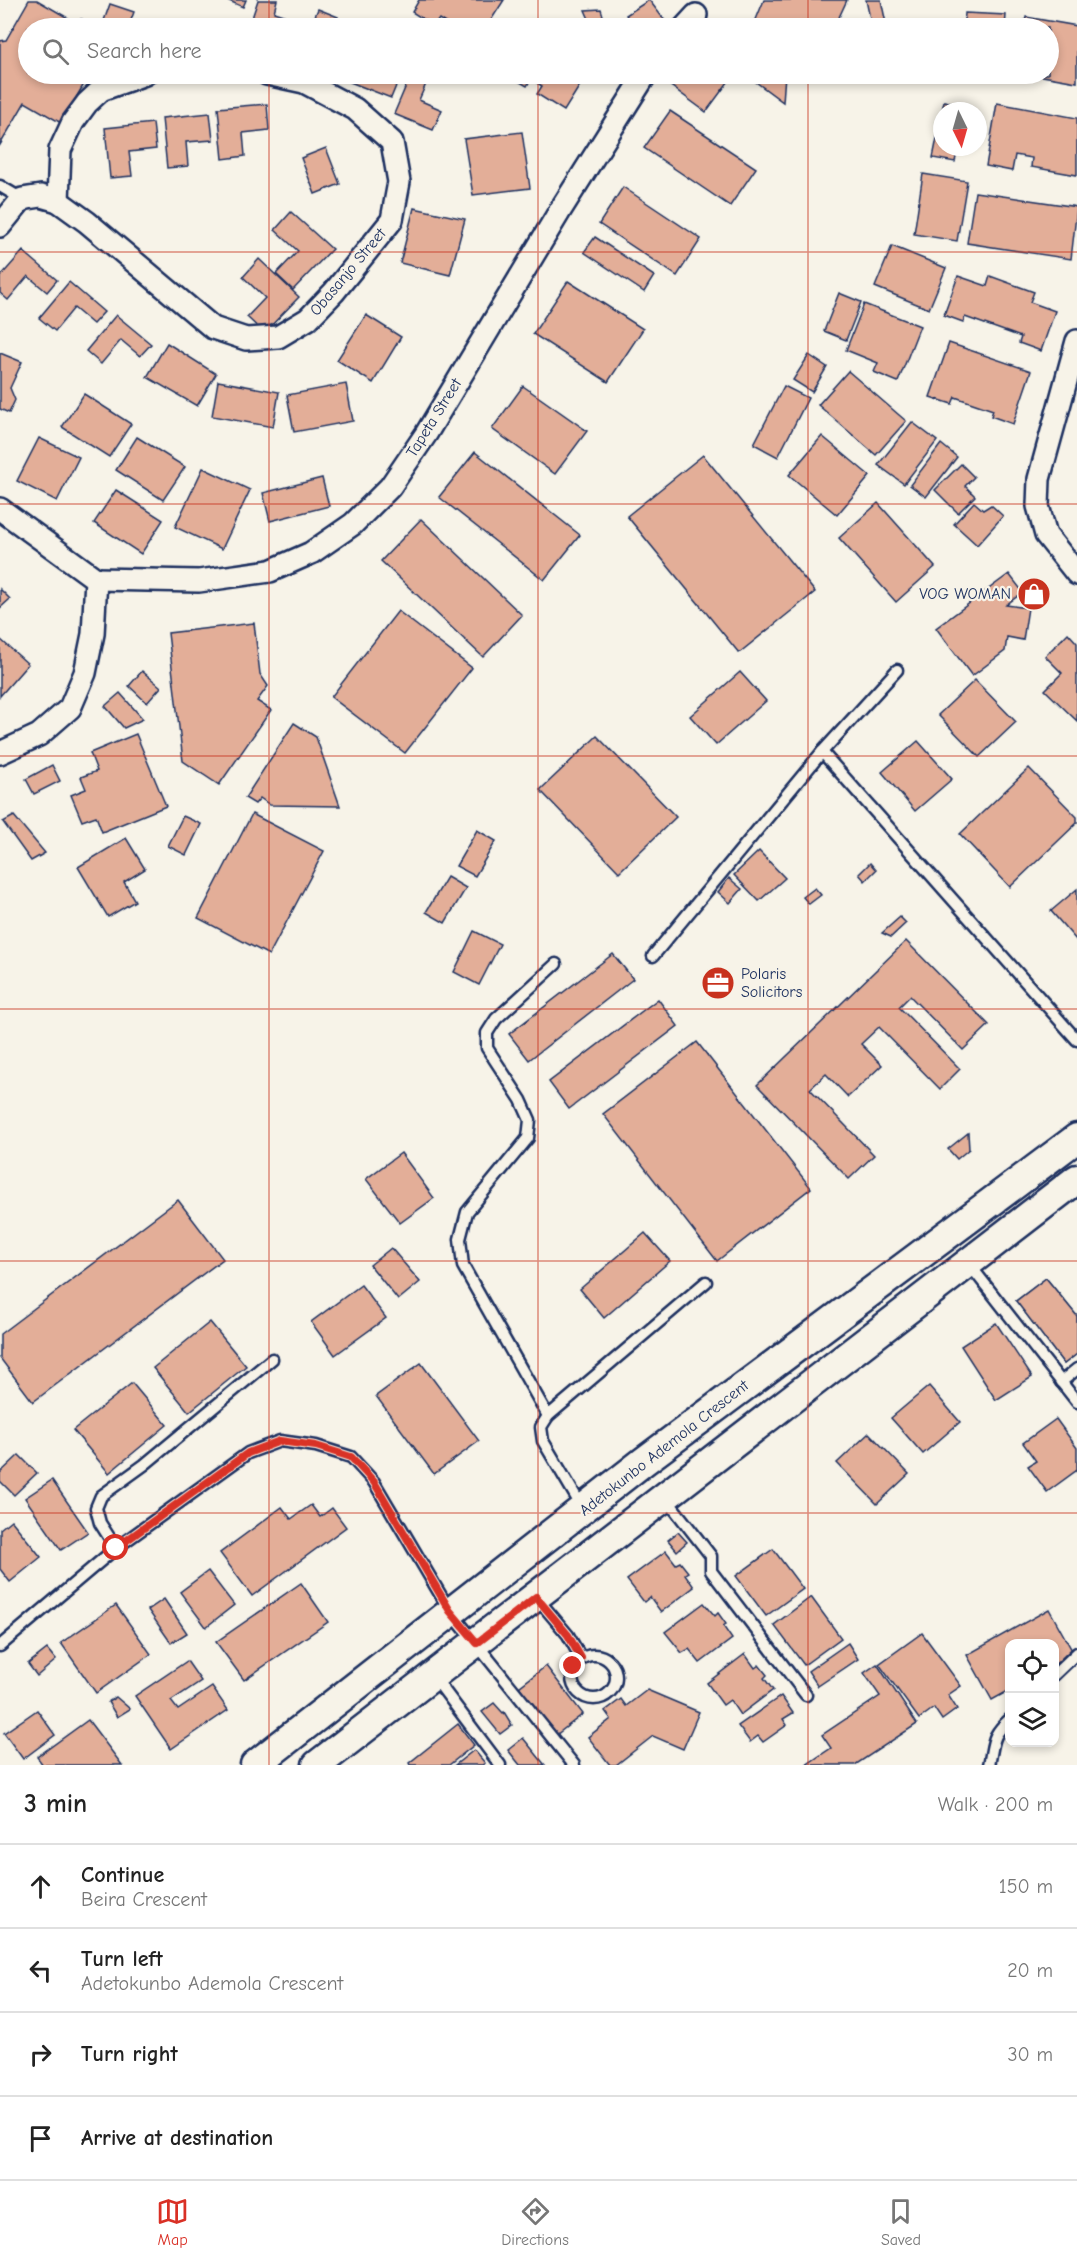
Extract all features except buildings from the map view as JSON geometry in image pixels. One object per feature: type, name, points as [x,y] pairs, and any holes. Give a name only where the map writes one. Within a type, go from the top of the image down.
[{"type":"main road","name":"Adetokunbo Ademola Crescent","points":[[255,1765],[643,1462],[1077,1138]]},
{"type":"main road","points":[[317,1765],[1077,1179]]},
{"type":"street","points":[[58,201],[60,150],[73,123],[87,103],[100,90],[117,84]]},
{"type":"street","name":"Obasanjo Street","points":[[22,199],[40,196],[58,201],[87,222],[213,328],[246,339],[278,337],[308,319],[334,292],[392,220],[399,182],[392,142],[355,109],[308,84]]},
{"type":"street","name":"Tapeta Street","points":[[96,579],[199,581],[270,571],[311,553],[353,524],[390,487],[426,434],[561,209],[640,84]]},
{"type":"street","points":[[0,226],[22,199]]},
{"type":"street","points":[[1077,341],[1039,479],[1038,506],[1046,535],[1077,574]]},
{"type":"street","points":[[0,509],[96,579],[93,634],[85,673],[70,708],[39,735],[0,753]]},
{"type":"lane","points":[[0,186],[22,199]]},
{"type":"lane","points":[[653,956],[822,752],[897,670]]},
{"type":"lane","points":[[822,752],[1077,1040]]},
{"type":"lane","points":[[548,1416],[463,1266],[460,1239],[467,1212],[528,1138],[530,1120],[522,1100],[487,1048],[487,1033],[496,1019],[556,964]]},
{"type":"lane","points":[[969,1264],[1077,1402]]},
{"type":"lane","points":[[584,1510],[543,1441],[541,1427],[548,1416],[706,1282]]},
{"type":"lane","points":[[116,1548],[100,1523],[96,1508],[101,1496],[144,1465],[272,1359]]},
{"type":"lane","points":[[1061,1382],[1077,1369]]},
{"type":"lane","points":[[0,1646],[116,1548],[248,1453],[280,1441],[316,1446],[351,1457],[374,1482],[450,1611],[574,1765]]},
{"type":"lane","points":[[665,1497],[711,1556],[711,1571],[806,1695]]},
{"type":"lane","points":[[536,1597],[568,1635],[581,1658]]},
{"type":"lane","points":[[1059,1670],[1077,1653]]},
{"type":"lane","points":[[592,1654],[604,1656],[613,1664],[616,1676],[614,1687],[606,1696],[594,1699],[583,1697],[574,1689],[570,1678],[573,1666],[581,1658],[592,1654]]},
{"type":"lane","points":[[434,1676],[500,1765]]},
{"type":"lane","points":[[989,1765],[993,1740],[999,1728],[1005,1723]]},
{"type":"place","name":"VOG WOMAN","points":[[1034,594]]},
{"type":"place","name":"Polaris Solicitors","points":[[718,983]]},
{"type":"route","points":[[116,1548],[248,1453],[280,1441],[316,1446],[351,1457],[374,1482],[450,1611],[477,1643],[536,1597],[568,1635],[581,1658],[573,1666]]}]
